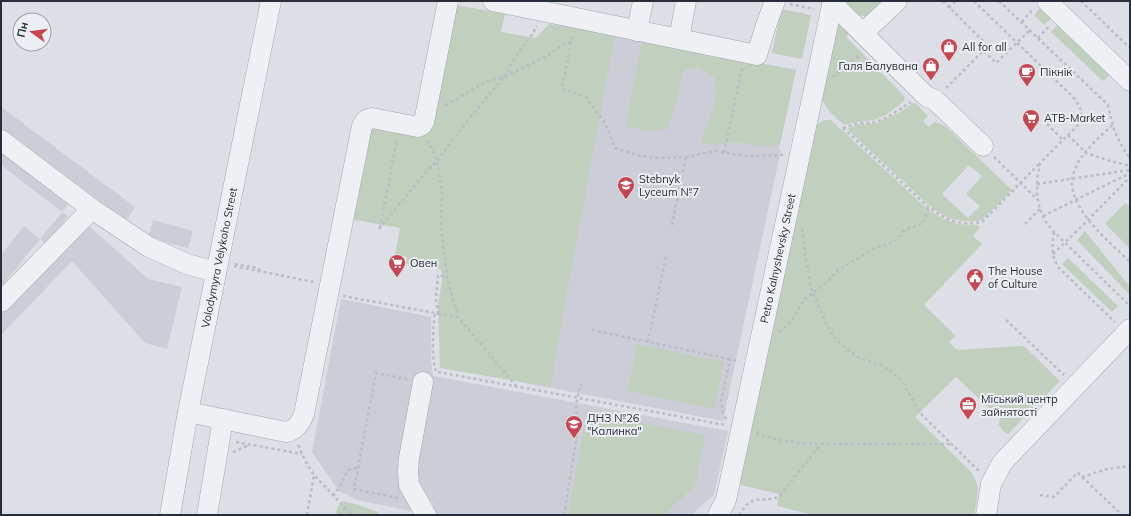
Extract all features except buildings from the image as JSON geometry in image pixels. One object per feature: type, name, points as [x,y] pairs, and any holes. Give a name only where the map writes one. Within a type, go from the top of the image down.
[{"type":"street","name":"Volodymyra Velykoho Street","points":[[170,515],[188,412],[229,267],[271,1]]},
{"type":"street","points":[[188,412],[223,420],[281,430],[298,425],[302,420],[362,126],[366,120],[372,118],[414,122],[448,1]]},
{"type":"street","points":[[493,1],[545,6],[581,19],[757,55],[765,28],[784,3]]},
{"type":"street","points":[[637,31],[643,1]]},
{"type":"street","points":[[679,39],[686,1]]},
{"type":"street","points":[[863,33],[897,1]]},
{"type":"street","points":[[826,4],[863,33],[982,146]]},
{"type":"street","name":"Petro Kalnyshevsky Street","points":[[718,515],[726,500],[815,85],[826,4]]},
{"type":"street","points":[[1042,4],[1130,80]]},
{"type":"street","points":[[1,140],[92,209],[149,247],[187,264],[229,267]]},
{"type":"street","points":[[1,302],[92,209]]},
{"type":"street","points":[[986,515],[991,484],[1002,463],[1128,331]]},
{"type":"street","points":[[422,508],[409,486],[409,458],[433,378]]},
{"type":"street","points":[[207,515],[223,420]]},
{"type":"path","points":[[942,1],[988,46],[930,98],[912,102],[893,114],[876,122],[856,124],[843,128],[929,207],[952,221],[978,223],[983,221],[1068,136],[1078,125],[1082,111],[1072,97],[974,1]]},
{"type":"path","points":[[949,8],[956,1]]},
{"type":"path","points":[[999,1],[1108,105],[1112,125],[1122,147],[1130,158]]},
{"type":"path","points":[[1081,1],[1130,48]]},
{"type":"path","points":[[784,3],[826,4]]},
{"type":"path","points":[[1022,22],[1042,4]]},
{"type":"path","points":[[545,6],[533,33],[514,59],[504,77],[380,229],[414,122],[487,81],[504,77],[545,57],[562,45],[571,42]]},
{"type":"path","points":[[581,19],[571,42],[562,89],[586,97],[606,126],[615,148],[640,156],[659,158],[686,157],[715,151],[746,156],[780,154]]},
{"type":"path","points":[[984,50],[996,63],[1030,30]]},
{"type":"path","points":[[815,85],[824,83],[836,75],[850,62],[864,54],[879,49]]},
{"type":"path","points":[[724,153],[743,64],[757,55]]},
{"type":"path","points":[[414,122],[425,135],[437,161],[442,190],[441,228],[448,277],[458,317],[517,386]]},
{"type":"path","points":[[1047,124],[1063,140]]},
{"type":"path","points":[[1112,125],[1086,153],[1079,163],[1073,175],[1072,186],[1076,200],[1095,228],[1130,262]]},
{"type":"path","points":[[1068,136],[1086,153],[1130,166]]},
{"type":"path","points":[[982,146],[1038,199]]},
{"type":"path","points":[[672,225],[686,157]]},
{"type":"path","points":[[1040,163],[1037,180],[1038,199],[1045,221],[1064,243],[1130,306]]},
{"type":"path","points":[[1037,184],[1130,171]]},
{"type":"path","points":[[1043,216],[1130,171]]},
{"type":"path","points":[[1053,254],[1130,177]]},
{"type":"path","points":[[778,332],[790,322],[805,299],[812,292],[827,282],[838,270],[877,247],[886,245],[896,240],[906,229],[923,223],[929,207]]},
{"type":"path","points":[[1025,224],[1040,209]]},
{"type":"path","points":[[802,228],[812,292],[829,329],[839,342],[849,351],[860,358],[883,366],[902,381],[920,413],[991,484]]},
{"type":"path","points":[[1054,232],[1052,245],[1053,254],[1059,268],[1128,331]]},
{"type":"path","points":[[648,342],[666,256]]},
{"type":"path","points":[[229,267],[260,271],[329,290],[458,317]]},
{"type":"path","points":[[433,378],[435,370],[433,326],[437,313],[436,298],[438,275],[448,277]]},
{"type":"path","points":[[1006,320],[1075,386]]},
{"type":"path","points":[[592,330],[742,362]]},
{"type":"path","points":[[730,359],[721,401],[723,412],[730,423]]},
{"type":"path","points":[[422,508],[354,490],[376,374],[517,386],[726,426]]},
{"type":"path","points":[[564,515],[579,422],[576,412],[577,398],[581,384]]},
{"type":"path","points":[[216,462],[281,430],[303,454],[314,475],[352,515]]},
{"type":"path","points":[[750,430],[767,437],[793,442],[820,444],[952,444]]},
{"type":"path","points":[[220,440],[303,454]]},
{"type":"path","points":[[739,515],[746,505],[754,500],[779,497],[820,444]]},
{"type":"path","points":[[1082,477],[1107,469],[1130,466]]},
{"type":"path","points":[[333,496],[348,470],[358,468]]},
{"type":"path","points":[[1040,495],[1054,497],[1076,474],[1079,474],[1122,515]]},
{"type":"path","points":[[307,515],[314,475]]},
{"type":"path","points":[[340,515],[345,508]]},
{"type":"shaded area","name":"Stebnyk Lyceum №7","points":[[615,34],[796,70],[779,148],[781,152],[723,421],[525,383]]},
{"type":"shaded area","points":[[1,107],[135,207],[126,221],[1,128]]},
{"type":"shaded area","points":[[1,153],[68,204],[62,212],[1,165]]},
{"type":"shaded area","points":[[62,212],[68,216],[46,244],[40,239]]},
{"type":"shaded area","points":[[153,220],[193,231],[188,248],[148,238]]},
{"type":"shaded area","points":[[87,224],[148,279],[182,287],[167,349],[145,343],[72,261],[1,335],[1,305]]},
{"type":"shaded area","points":[[24,226],[40,239],[1,287],[1,255]]},
{"type":"shaded area","name":"ДНЗ №26 \"Калинка\"","points":[[341,299],[431,317],[431,361],[433,376],[728,431],[714,495],[691,515],[433,515],[433,503],[423,490],[411,511],[357,500],[339,491],[312,452]]},
{"type":"green space","points":[[843,1],[885,1],[868,17],[858,15]]},
{"type":"green space","points":[[451,4],[505,14],[501,32],[536,38],[549,24],[615,34],[556,352],[551,387],[440,368],[438,304],[443,275],[440,269],[406,264],[407,257],[395,255],[400,228],[350,219],[367,125],[425,134]]},
{"type":"green space","points":[[1042,6],[1053,16],[1044,25],[1034,15]]},
{"type":"green space","points":[[781,9],[811,15],[802,59],[772,53]]},
{"type":"green space","points":[[839,21],[850,32],[846,37],[905,97],[903,102],[886,115],[874,120],[844,125],[828,109],[821,98]]},
{"type":"green space","points":[[1060,22],[1113,72],[1103,81],[1051,32]]},
{"type":"green space","points":[[642,40],[796,70],[780,144],[770,147],[735,142],[713,145],[700,142],[714,109],[716,95],[715,79],[698,68],[683,70],[676,105],[667,129],[650,131],[626,126]]},
{"type":"green space","points":[[915,103],[928,116],[923,121],[929,127],[934,122],[945,126],[1012,190],[982,220],[962,221],[947,217],[938,212],[923,200],[847,129],[857,125],[877,123],[899,113]],"holes":[[[969,165],[982,176],[966,194],[980,206],[968,218],[942,194]]]},
{"type":"green space","points":[[824,120],[831,120],[931,212],[943,219],[955,223],[977,225],[980,227],[973,236],[982,244],[924,305],[956,336],[949,342],[957,350],[1024,346],[1060,381],[1008,434],[1003,431],[999,425],[1000,418],[956,377],[915,417],[971,472],[978,488],[974,515],[815,515],[777,506],[779,494],[736,484],[816,125]]},
{"type":"green space","points":[[1125,203],[1130,207],[1130,248],[1105,224]]},
{"type":"green space","points":[[1085,231],[1130,287],[1130,295],[1077,240]]},
{"type":"green space","points":[[1068,258],[1118,306],[1112,312],[1062,264]]},
{"type":"green space","points":[[637,344],[724,362],[714,409],[628,391]]},
{"type":"green space","points":[[587,413],[705,435],[695,486],[663,515],[568,515]]},
{"type":"green space","points":[[342,501],[378,512],[378,515],[337,515],[337,508]]},
{"type":"place","name":"All for all","points":[[949,62]]},
{"type":"place","name":"Галя Балувана","points":[[931,81]]},
{"type":"place","name":"Пікнік","points":[[1027,87]]},
{"type":"place","name":"ATB-Market","points":[[1031,133]]},
{"type":"place","name":"Stebnyk Lyceum №7","points":[[626,200]]},
{"type":"place","name":"Овен","points":[[397,278]]},
{"type":"place","name":"The House of Culture","points":[[975,292]]},
{"type":"place","name":"Міський центр зайнятості","points":[[968,420]]},
{"type":"place","name":"ДНЗ №26 \"Калинка\"","points":[[574,439]]}]
